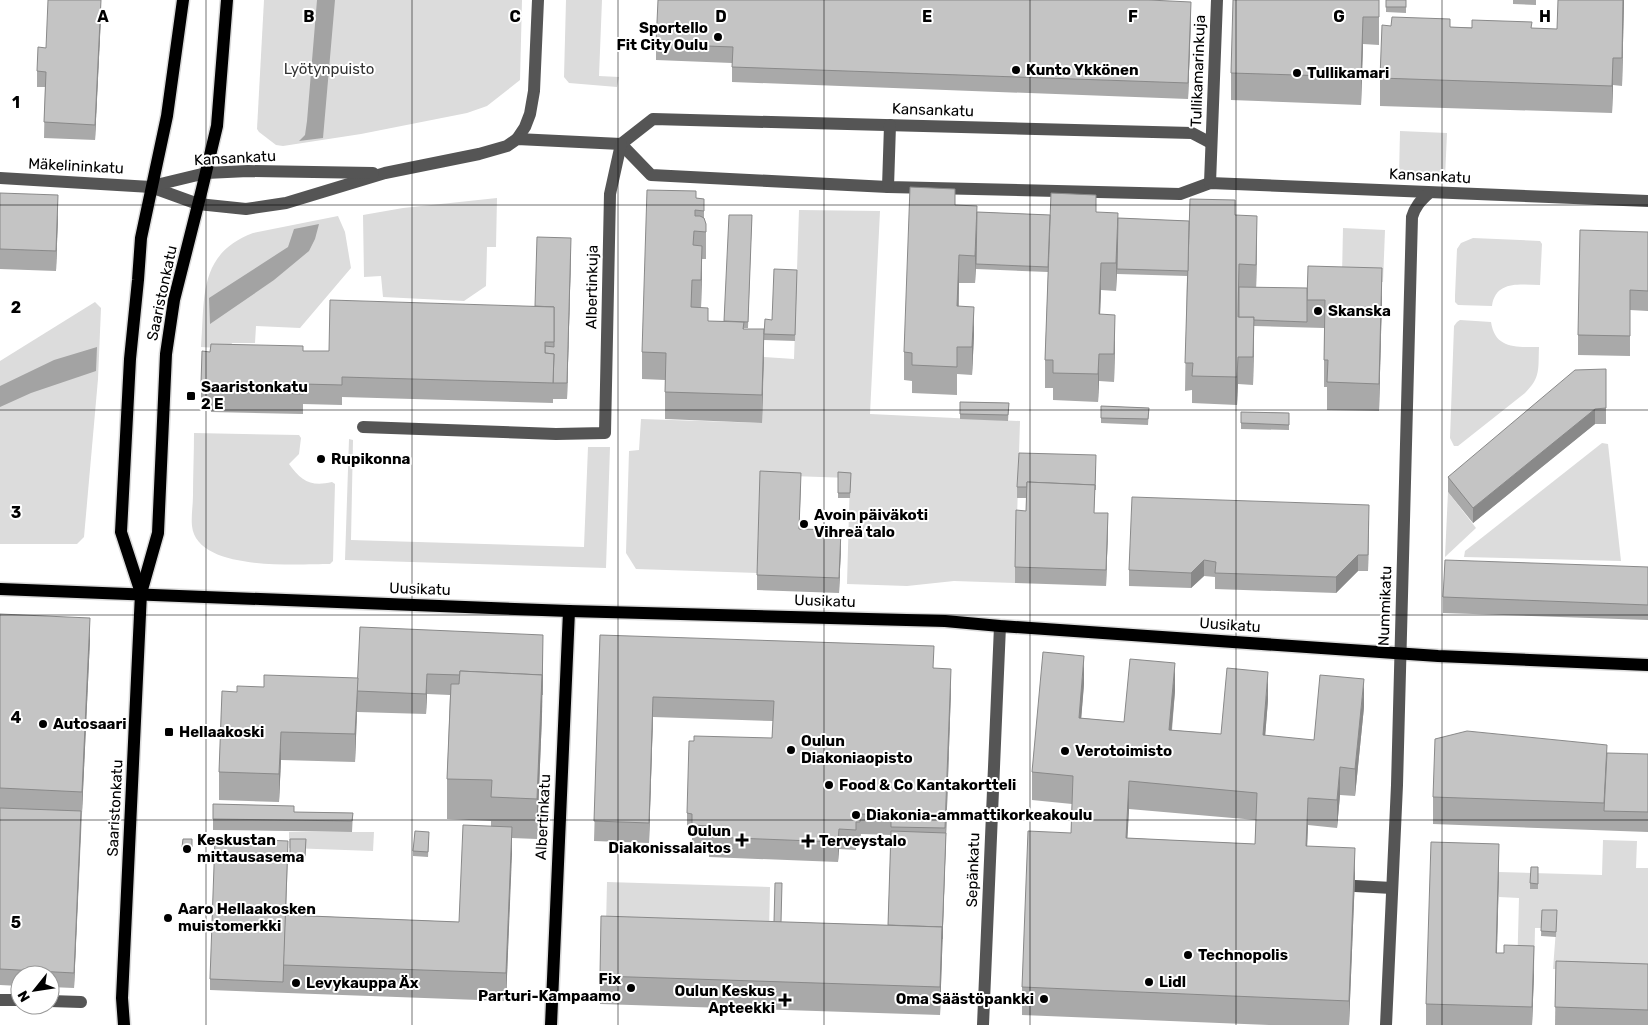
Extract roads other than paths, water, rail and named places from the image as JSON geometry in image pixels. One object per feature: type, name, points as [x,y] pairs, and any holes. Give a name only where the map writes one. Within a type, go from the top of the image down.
[{"type":"main road","name":"Saaristonkatu","points":[[141,593],[121,532],[130,359],[141,238],[167,116],[183,0]]},
{"type":"main road","name":"Saaristonkatu","points":[[124,1025],[122,998],[141,593],[158,533],[166,354],[174,300],[217,126],[227,0]]},
{"type":"main road","name":"Uusikatu","points":[[0,589],[569,611],[945,621],[1399,653],[1648,664]]},
{"type":"main road","name":"Albertinkatu","points":[[551,1025],[569,611]]},
{"type":"street","points":[[517,139],[525,127],[530,114],[534,91],[538,0]]},
{"type":"street","name":"Tullikamarinkuja","points":[[1211,143],[1216,0]]},
{"type":"street","name":"Kansankatu","points":[[151,187],[198,204],[246,209],[278,204],[385,173],[484,153],[507,146],[517,139],[622,144],[653,118],[1192,133],[1211,143]]},
{"type":"street","points":[[888,187],[890,125]]},
{"type":"street","points":[[1210,183],[1211,143]]},
{"type":"street","name":"Kansankatu","points":[[622,144],[651,175],[888,187],[1180,194],[1210,183],[1648,201]]},
{"type":"street","name":"Albertinkuja","points":[[363,427],[556,434],[605,433],[610,194],[622,144]]},
{"type":"street","name":"Kansankatu","points":[[151,187],[206,173],[248,171],[385,173]]},
{"type":"street","name":"Mäkelininkatu","points":[[0,178],[151,187]]},
{"type":"street","name":"Nummikatu","points":[[1386,1025],[1397,762],[1412,217],[1414,209],[1428,193]]},
{"type":"street","name":"Sepänkatu","points":[[983,1025],[1000,626]]},
{"type":"street","points":[[1355,886],[1392,888]]},
{"type":"street","points":[[60,1001],[81,1002]]},
{"type":"place","name":"Sportello Fit City Oulu","points":[[718,37]]},
{"type":"place","name":"Kunto Ykkönen","points":[[1016,70]]},
{"type":"place","name":"Tullikamari","points":[[1297,73]]},
{"type":"place","name":"Skanska","points":[[1318,311]]},
{"type":"place","name":"Saaristonkatu 2 E","points":[[191,396]]},
{"type":"place","name":"Rupikonna","points":[[321,459]]},
{"type":"place","name":"Avoin päiväkoti Vihreä talo","points":[[804,524]]},
{"type":"place","name":"Autosaari","points":[[43,724]]},
{"type":"place","name":"Hellaakoski","points":[[169,732]]},
{"type":"place","name":"Oulun Diakoniaopisto","points":[[791,750]]},
{"type":"place","name":"Verotoimisto","points":[[1065,751]]},
{"type":"place","name":"Food & Co Kantakortteli","points":[[829,785]]},
{"type":"place","name":"Diakonia-ammattikorkeakoulu","points":[[856,815]]},
{"type":"place","name":"Oulun Diakonissalaitos","points":[[742,840]]},
{"type":"place","name":"Terveystalo","points":[[808,841]]},
{"type":"place","name":"Keskustan mittausasema","points":[[187,849]]},
{"type":"place","name":"Aaro Hellaakosken muistomerkki","points":[[168,918]]},
{"type":"place","name":"Technopolis","points":[[1188,955]]},
{"type":"place","name":"Lidl","points":[[1149,982]]},
{"type":"place","name":"Levykauppa Äx","points":[[296,983]]},
{"type":"place","name":"Fix Parturi-Kampaamo","points":[[631,988]]},
{"type":"place","name":"Oma Säästöpankki","points":[[1044,999]]},
{"type":"place","name":"Oulun Keskus Apteekki","points":[[785,1000]]},
{"type":"park label","name":"Lyötynpuisto","points":[[329,69]]}]
